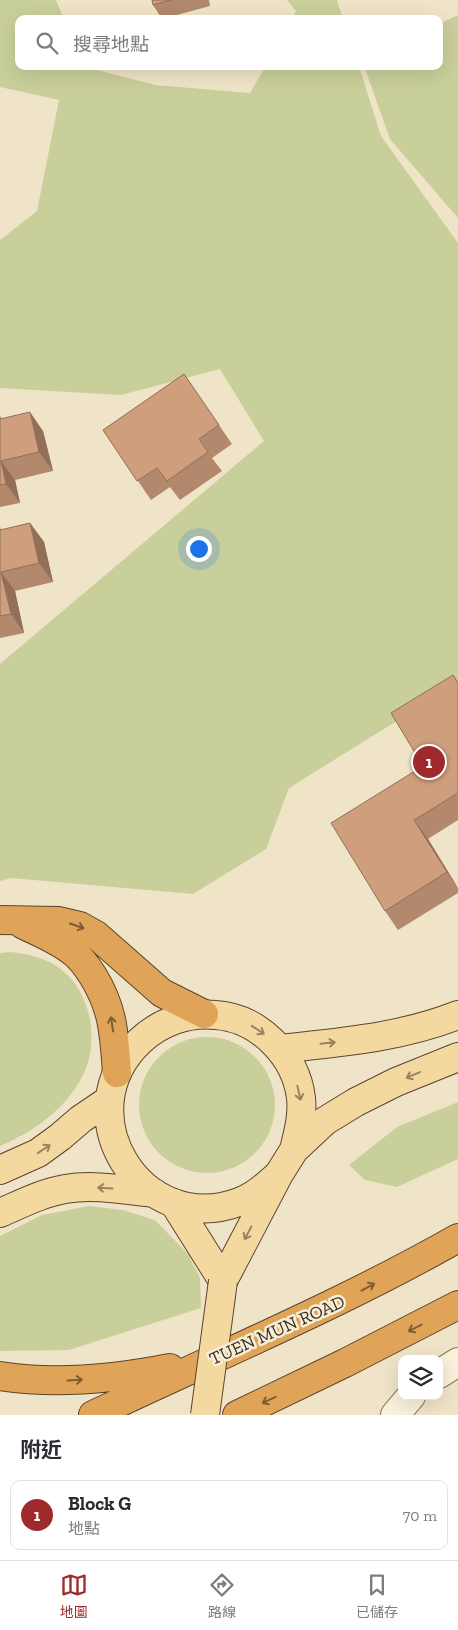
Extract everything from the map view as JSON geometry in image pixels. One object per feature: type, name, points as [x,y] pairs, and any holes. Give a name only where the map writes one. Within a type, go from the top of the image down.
[{"type":"highway","points":[[6,920],[59,921],[80,926],[102,940],[162,993],[204,1014]]},
{"type":"highway","points":[[6,920],[56,940],[75,953],[90,971],[101,989],[113,1023],[117,1073]]},
{"type":"highway","name":"TUEN MUN ROAD","points":[[93,1415],[355,1294],[458,1238]]},
{"type":"highway","points":[[237,1415],[346,1363],[458,1305]]},
{"type":"highway","points":[[0,1376],[26,1380],[73,1380],[138,1374],[208,1361]]},
{"type":"main road","points":[[223,1281],[164,1198],[132,1175],[118,1152],[110,1124],[109,1100],[117,1073],[130,1050],[149,1032],[176,1018],[204,1014],[231,1017],[250,1024],[266,1035],[280,1049],[294,1072],[301,1098],[301,1124],[294,1150]]},
{"type":"main road","points":[[280,1049],[402,1033],[458,1015]]},
{"type":"main road","points":[[205,1415],[223,1281],[279,1174],[294,1150],[325,1121],[356,1102],[396,1082],[458,1057]]},
{"type":"main road","points":[[0,1170],[38,1153],[60,1138],[81,1119],[109,1100]]},
{"type":"main road","points":[[0,1213],[35,1198],[75,1188],[111,1188],[164,1198],[192,1207],[216,1208],[239,1202],[260,1191],[279,1174]]},
{"type":"street","points":[[443,1371],[458,1362]]},
{"type":"street","points":[[395,1415],[408,1400]]},
{"type":"green space","points":[[0,0],[56,0],[62,15],[15,15],[15,70],[97,70],[155,85],[250,93],[264,70],[360,70],[381,136],[458,243],[458,683],[289,788],[266,849],[193,894],[11,878],[0,881],[0,664],[264,441],[220,369],[121,395],[0,388],[0,240],[37,211],[59,100],[0,87]]},
{"type":"green space","points":[[287,0],[337,0],[342,15],[294,15],[296,11]]},
{"type":"green space","points":[[458,15],[458,218],[390,139],[365,70],[443,70],[443,22]]},
{"type":"green space","points":[[10,952],[31,955],[45,960],[63,971],[73,981],[87,1007],[92,1037],[87,1066],[81,1079],[65,1101],[56,1111],[35,1127],[0,1146],[0,953]]},
{"type":"green space","points":[[207,1037],[233,1042],[255,1057],[270,1079],[275,1105],[270,1131],[255,1153],[233,1168],[207,1173],[181,1168],[159,1153],[144,1131],[139,1105],[144,1079],[159,1057],[181,1042]]},
{"type":"green space","points":[[458,1102],[458,1159],[397,1187],[365,1180],[349,1165],[397,1127]]},
{"type":"green space","points":[[89,1206],[123,1210],[155,1220],[188,1254],[200,1278],[201,1308],[69,1350],[0,1351],[0,1236],[42,1215]]},
{"type":"building","points":[[152,0],[171,0],[153,5]]},
{"type":"building","points":[[184,374],[219,425],[199,439],[208,452],[167,481],[157,468],[137,481],[103,430]]},
{"type":"building","points":[[30,412],[39,452],[1,461],[6,484],[0,485],[0,419]]},
{"type":"building","points":[[30,523],[39,563],[1,572],[11,614],[0,616],[0,530]]},
{"type":"building","points":[[453,675],[458,683],[458,793],[414,820],[447,872],[385,911],[331,823],[423,766],[391,713]]},
{"type":"place","name":"Block G","points":[[429,762]]}]
